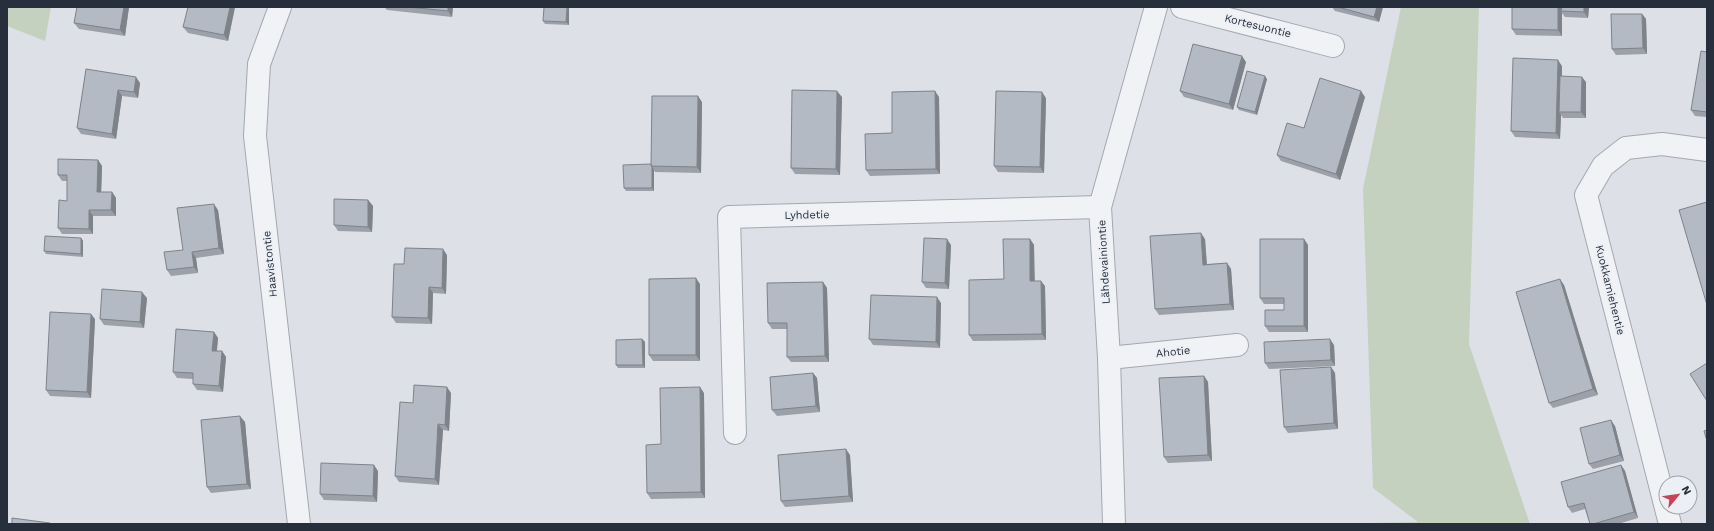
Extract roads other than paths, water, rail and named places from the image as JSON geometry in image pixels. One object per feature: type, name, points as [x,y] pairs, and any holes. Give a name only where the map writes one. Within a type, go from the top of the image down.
[{"type":"street","name":"Haavistontie","points":[[280,7],[259,64],[256,136],[299,524]]},
{"type":"street","name":"Lähdevainiontie","points":[[1114,524],[1109,358],[1100,207],[1156,7]]},
{"type":"street","name":"Kortesuontie","points":[[1182,7],[1333,46]]},
{"type":"street","name":"Kuokkamiehentie","points":[[1670,524],[1586,195],[1603,166],[1626,148],[1662,144],[1707,150]]},
{"type":"street","name":"Lyhdetie","points":[[735,433],[729,217],[1100,207]]},
{"type":"street","name":"Ahotie","points":[[1109,358],[1237,345]]}]
